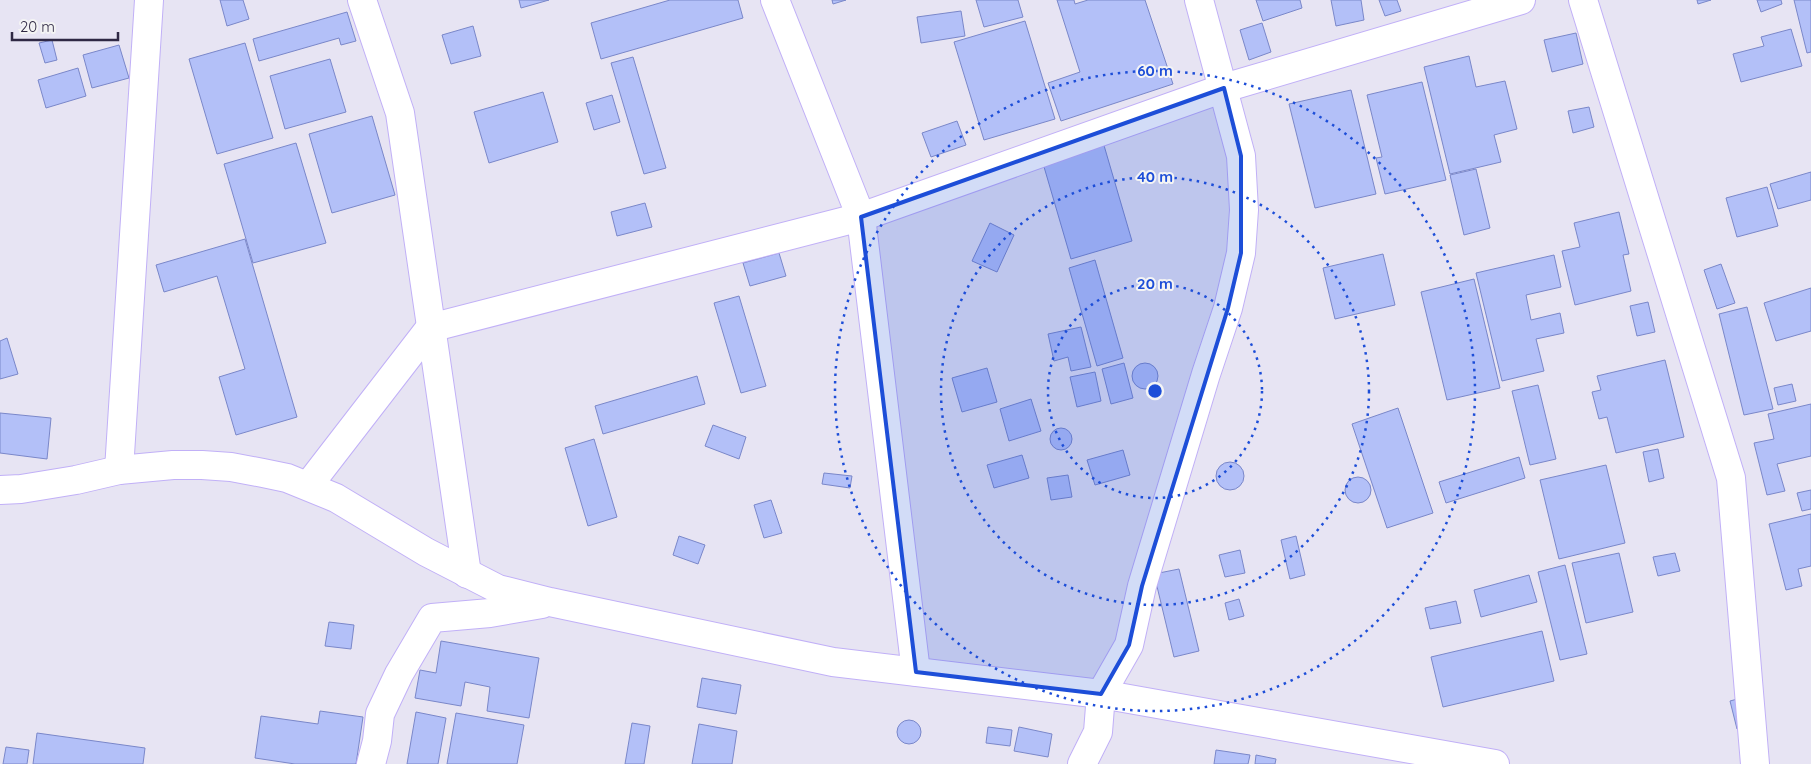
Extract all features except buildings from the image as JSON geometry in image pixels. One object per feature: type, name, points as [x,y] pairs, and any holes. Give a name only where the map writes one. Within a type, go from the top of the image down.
[{"type":"street","points":[[120,470],[150,0]]},
{"type":"street","points":[[362,0],[400,113],[467,574]]},
{"type":"street","points":[[775,0],[861,216],[916,672]]},
{"type":"street","points":[[1082,764],[1098,732],[1101,694],[1129,645],[1142,586],[1206,374],[1228,308],[1241,253],[1244,210],[1241,156],[1200,0]]},
{"type":"street","points":[[308,486],[430,328],[861,216],[1224,88],[1522,0]]},
{"type":"street","points":[[1583,0],[1731,478],[1755,764]]},
{"type":"street","points":[[0,490],[21,489],[76,480],[120,470],[173,465],[202,465],[263,473],[287,478],[336,498],[395,534],[498,589],[550,602],[833,662],[1101,694],[1495,764]]},
{"type":"street","points":[[371,764],[377,741],[380,714],[398,674],[432,618],[490,613],[550,602]]},
{"type":"highlighted area","points":[[1224,88],[1241,156],[1241,253],[1228,308],[1142,586],[1129,645],[1101,694],[916,672],[861,217]]}]
